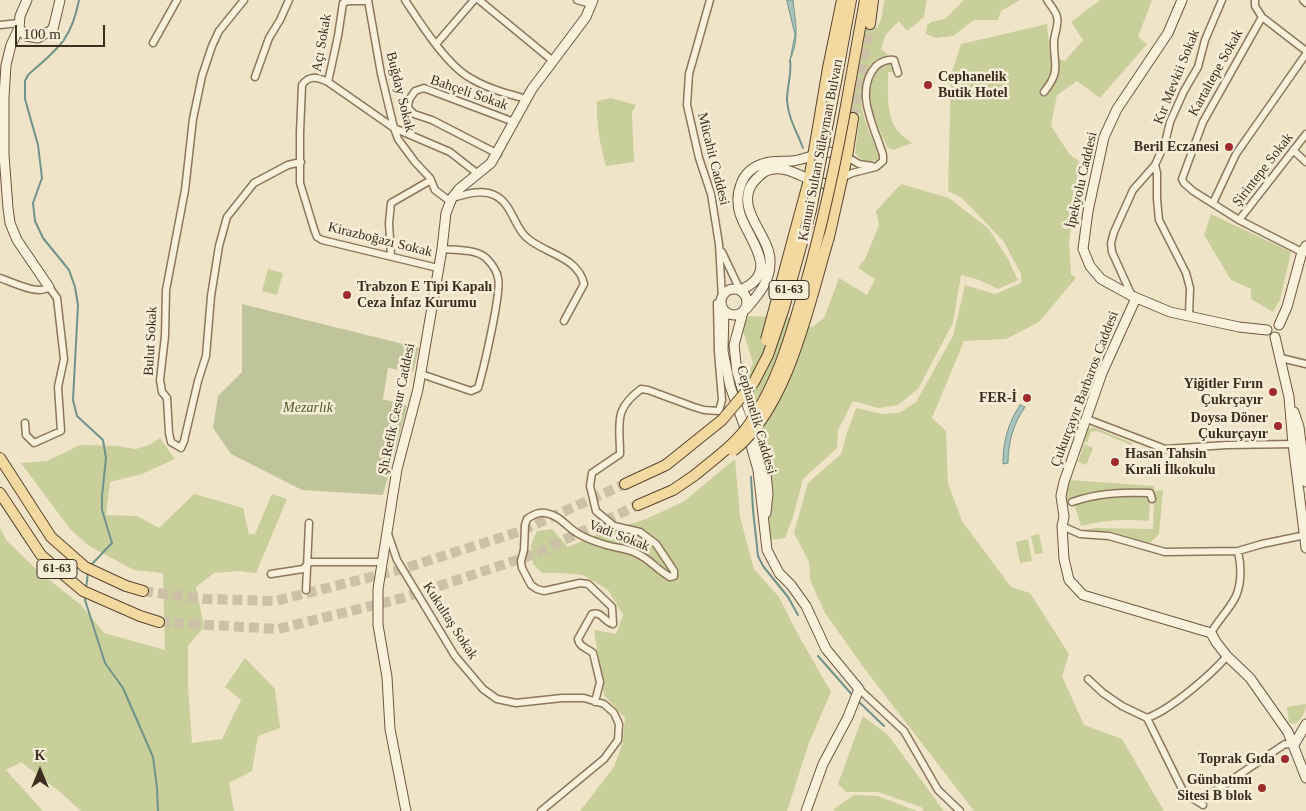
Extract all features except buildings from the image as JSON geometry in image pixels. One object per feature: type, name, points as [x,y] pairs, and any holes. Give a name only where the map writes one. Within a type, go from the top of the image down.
[{"type":"main road","name":"61-63","points":[[694,443],[722,414],[748,379],[762,355],[809,180],[828,68],[842,0]]},
{"type":"main road","name":"Kanuni Sultan Süleyman Bulvarı","points":[[626,484],[666,466],[722,420],[754,382],[768,355],[784,308],[811,210],[851,0]]},
{"type":"main road","name":"Kanuni Sultan Süleyman Bulvarı","points":[[638,505],[673,490],[695,475],[733,443],[750,424],[767,395],[781,364],[830,193],[865,0]]},
{"type":"main road","points":[[870,24],[873,0]]},
{"type":"main road","name":"61-63","points":[[712,461],[730,453],[745,442],[769,408],[790,367],[829,237],[847,157],[853,118]]},
{"type":"main road","name":"61-63","points":[[0,458],[50,537],[85,567],[126,586],[144,591]]},
{"type":"main road","name":"61-63","points":[[0,493],[41,555],[83,591],[140,616],[159,622]]},
{"type":"street","points":[[25,423],[26,435],[34,443],[62,431],[58,387],[64,359],[57,298],[17,240],[10,223],[8,208],[4,155],[6,65],[19,25],[20,16],[27,0]]},
{"type":"street","points":[[19,25],[26,36],[38,38],[53,30],[60,0]]},
{"type":"street","points":[[153,43],[177,0]]},
{"type":"street","name":"Bulut Sokak","points":[[244,0],[220,31],[212,46],[202,76],[193,119],[185,190],[166,290],[165,336],[160,380],[162,392],[167,398],[171,442],[176,447],[180,448],[184,441],[206,356],[218,246],[227,217],[254,183],[288,165],[301,162]]},
{"type":"street","points":[[255,77],[269,38],[289,0]]},
{"type":"street","points":[[405,0],[436,44],[458,70],[471,79],[499,91],[526,99]]},
{"type":"street","points":[[436,44],[474,0]]},
{"type":"street","points":[[479,0],[553,61]]},
{"type":"street","points":[[452,200],[459,189],[491,163],[498,154],[532,89],[586,17],[592,2],[577,0]]},
{"type":"street","name":"Mücahit Caddesi","points":[[710,0],[689,74],[687,105],[698,158],[711,194],[719,244],[722,303],[717,302],[722,400],[719,411]]},
{"type":"street","points":[[1044,92],[1056,74],[1054,41],[1057,17],[1047,0]]},
{"type":"street","name":"İpekyolu Caddesi","points":[[1182,0],[1168,33],[1117,110],[1104,137],[1088,211],[1083,249],[1090,266],[1102,279],[1134,297],[1170,312],[1239,327],[1267,330],[1272,324],[1279,325]]},
{"type":"street","name":"Kır Mevkii Sokak","points":[[1134,297],[1112,252],[1111,243],[1114,232],[1133,190],[1155,165],[1165,143],[1170,122],[1184,91],[1198,67],[1205,40],[1222,0]]},
{"type":"street","points":[[1213,203],[1236,154],[1306,53],[1262,16],[1255,6],[1255,0]]},
{"type":"street","points":[[1303,0],[1306,3]]},
{"type":"street","name":"Açı Sokak","points":[[328,82],[338,36],[340,11],[343,4],[349,1],[368,1]]},
{"type":"street","name":"Buğday Sokak","points":[[368,1],[394,128],[403,148],[431,180],[435,190],[452,200]]},
{"type":"street","name":"Kartaltepe Sokak","points":[[1262,16],[1203,122],[1183,171],[1182,179],[1184,183],[1239,220],[1304,249]]},
{"type":"street","points":[[0,25],[19,25]]},
{"type":"street","points":[[876,167],[859,164],[847,157],[832,152],[820,152],[793,161],[774,161],[752,169],[741,182],[738,202],[740,214],[757,248],[760,271],[757,280],[751,286],[740,290],[727,291],[722,303],[730,315],[735,315],[744,310],[760,294],[769,274],[771,260],[749,209],[747,198],[751,186],[757,177],[767,171],[779,169],[801,174],[809,180],[822,184],[834,184],[852,172],[876,167],[883,161],[883,155],[868,114],[866,83],[880,62],[888,59],[894,60],[898,73]]},
{"type":"street","name":"Kirazboğazı Sokak","points":[[328,82],[320,78],[312,78],[306,80],[302,85],[300,183],[308,213],[317,236],[322,240],[438,268]]},
{"type":"street","points":[[328,82],[394,128],[450,152],[478,174]]},
{"type":"street","name":"Bahçeli Sokak","points":[[498,154],[432,120],[414,114],[408,108],[409,100],[415,91],[424,88],[514,122]]},
{"type":"street","name":"Şirintepe Sokak","points":[[1239,220],[1306,134]]},
{"type":"street","points":[[1293,150],[1306,162]]},
{"type":"street","points":[[1155,165],[1159,220],[1186,273],[1190,288],[1189,316]]},
{"type":"street","points":[[390,256],[388,223],[391,203],[431,180]]},
{"type":"street","points":[[452,200],[477,192],[492,194],[500,198],[525,237],[537,246],[559,256],[577,268],[584,284],[564,321]]},
{"type":"street","name":"Şh.Refik Cesur Caddesi","points":[[406,811],[390,730],[387,677],[378,625],[378,590],[397,469],[418,389],[442,249],[446,213],[452,200]]},
{"type":"street","points":[[719,244],[740,290],[746,296],[747,305],[734,345],[737,372],[765,462],[768,494],[764,535]]},
{"type":"street","points":[[421,374],[472,391],[478,388],[497,298],[499,279],[494,268],[486,259],[479,254],[442,249]]},
{"type":"street","points":[[1276,337],[1281,332],[1279,325],[1287,307],[1304,249]]},
{"type":"street","points":[[0,278],[38,291],[46,290],[49,287]]},
{"type":"street","name":"Çukurçayır Barbaros Caddesi","points":[[1134,297],[1102,373],[1064,482],[1061,496],[1064,517],[1062,526],[1064,559],[1069,580],[1083,594],[1211,633]]},
{"type":"street","name":"Cephanelik Caddesi","points":[[722,303],[723,351],[730,386],[758,470],[767,550],[779,573],[800,596],[806,606],[826,649],[858,692]]},
{"type":"street","points":[[1267,330],[1270,336],[1276,337]]},
{"type":"street","points":[[1276,337],[1306,482]]},
{"type":"street","points":[[1281,358],[1306,364]]},
{"type":"street","name":"Vadi Sokak","points":[[595,702],[600,682],[593,653],[582,647],[578,639],[592,614],[598,614],[613,624],[612,607],[588,584],[580,582],[544,591],[531,585],[524,573],[521,561],[527,519],[540,512],[557,516],[577,533],[606,545],[629,550],[652,563],[666,575],[674,576],[674,571],[656,544],[640,532],[614,526],[596,511],[590,486],[592,473],[620,454],[618,431],[622,410],[628,401],[641,389],[704,410],[719,411]]},
{"type":"street","points":[[1289,397],[1302,430],[1297,444],[1306,548]]},
{"type":"street","points":[[1087,419],[1165,449],[1227,445],[1297,444]]},
{"type":"street","points":[[1072,502],[1092,495],[1122,492],[1150,494],[1152,499]]},
{"type":"street","points":[[306,590],[309,523]]},
{"type":"street","points":[[1062,526],[1080,534],[1109,536],[1165,552],[1238,551],[1305,535]]},
{"type":"street","name":"Kukultaş Sokak","points":[[388,534],[397,560],[454,656],[483,689],[497,699],[516,703],[562,698],[584,698],[604,704],[614,713],[619,724],[618,740],[604,758],[541,811]]},
{"type":"street","points":[[1238,551],[1240,579],[1236,596],[1211,633],[1227,656],[1250,678],[1288,732],[1306,778]]},
{"type":"street","points":[[272,574],[303,569],[310,562],[383,562]]},
{"type":"street","points":[[1147,718],[1155,715],[1194,687],[1227,656]]},
{"type":"street","points":[[1088,678],[1103,693],[1122,706],[1147,718],[1184,793],[1203,802],[1285,744],[1294,745]]},
{"type":"street","points":[[806,811],[822,764],[854,704],[858,692],[904,731],[938,790],[960,811]]},
{"type":"street","points":[[1294,745],[1306,726]]},
{"type":"green space","points":[[884,0],[927,0],[924,17],[907,31],[899,21],[886,34],[881,49],[888,55],[874,61],[864,79],[861,100],[863,113],[879,156],[877,160],[868,161],[862,160],[855,153],[860,113],[851,111],[866,25],[877,28],[882,16]]},
{"type":"green space","points":[[964,0],[1020,0],[1001,11],[998,20],[974,20],[953,36],[936,38],[926,34],[927,25],[931,22],[945,19]]},
{"type":"green space","points":[[1100,0],[1152,0],[1138,37],[1147,44],[1100,98],[1077,81],[1057,95],[1051,126],[1070,155],[1079,161],[1069,241],[1071,274],[1076,278],[1039,322],[1006,339],[964,341],[932,418],[946,431],[948,483],[962,521],[1011,587],[1030,593],[1069,654],[1062,676],[1084,725],[1122,739],[1164,811],[974,811],[864,668],[825,613],[810,580],[809,562],[794,533],[808,483],[841,454],[856,408],[883,414],[899,413],[916,402],[953,336],[965,285],[995,294],[1021,283],[1021,274],[1004,242],[962,198],[948,191],[951,75],[961,44],[1047,24],[1050,56],[1065,61],[1083,40],[1071,22]]},
{"type":"green space","points":[[885,64],[890,64],[893,72],[888,72],[888,102],[893,124],[912,143],[893,150],[888,148],[879,128],[870,93],[876,72]]},
{"type":"green space","points":[[611,98],[636,105],[632,112],[634,162],[606,166],[599,134],[597,101]]},
{"type":"green space","points":[[901,184],[949,198],[988,228],[1007,257],[1018,280],[998,289],[979,280],[961,275],[953,323],[918,389],[898,405],[878,408],[853,401],[838,430],[837,448],[803,479],[793,517],[785,538],[770,540],[759,428],[743,401],[746,378],[753,363],[742,328],[743,316],[787,317],[812,327],[824,318],[839,278],[867,295],[875,279],[858,268],[865,259],[879,225],[876,211]]},
{"type":"green space","points":[[1211,214],[1291,252],[1280,300],[1273,312],[1251,299],[1251,289],[1231,280],[1204,235]]},
{"type":"green space","points":[[268,269],[283,273],[277,295],[262,291]]},
{"type":"green space","name":"Mezarlık","points":[[242,304],[419,348],[413,372],[388,368],[383,399],[407,406],[383,495],[302,490],[231,454],[213,428],[218,396],[242,372]]},
{"type":"green space","points":[[1093,427],[1132,443],[1131,445],[1097,431],[1091,432],[1087,443],[1084,441],[1088,429]]},
{"type":"green space","points":[[160,438],[175,459],[142,474],[110,482],[106,515],[137,516],[159,528],[194,494],[243,508],[249,534],[255,534],[272,494],[287,499],[256,573],[237,571],[214,573],[196,587],[204,627],[188,646],[188,687],[192,743],[222,739],[241,700],[225,687],[245,658],[275,689],[280,728],[258,736],[252,771],[229,783],[234,811],[81,811],[59,791],[21,762],[6,770],[43,811],[0,811],[0,528],[7,541],[37,570],[81,605],[104,633],[165,650],[163,573],[134,570],[89,546],[70,529],[21,463],[47,461],[80,445],[116,446],[136,449],[151,444]]},
{"type":"green space","points":[[1084,444],[1093,448],[1086,465],[1078,462]]},
{"type":"green space","points":[[735,459],[740,517],[754,569],[779,597],[831,692],[809,743],[787,811],[580,811],[614,767],[622,745],[625,718],[604,695],[594,630],[616,634],[623,615],[608,590],[583,575],[542,573],[533,564],[531,545],[537,531],[552,529],[568,547],[599,534],[646,519],[683,502]]},
{"type":"green space","points":[[1070,480],[1154,486],[1154,491],[1163,490],[1159,534],[1150,543],[1111,532],[1083,530],[1095,528],[1153,529],[1154,496],[1150,496],[1149,521],[1115,520],[1081,526],[1073,500],[1067,502]]},
{"type":"green space","points":[[1039,534],[1043,553],[1035,554],[1031,536]]},
{"type":"green space","points":[[1028,539],[1032,561],[1020,563],[1016,542]]},
{"type":"green space","points":[[1306,704],[1304,713],[1299,720],[1295,724],[1289,723],[1287,707]]},
{"type":"green space","points":[[863,716],[888,735],[944,811],[924,811],[921,807],[878,792],[846,792],[838,784]]},
{"type":"green space","points":[[854,795],[878,796],[917,811],[833,811]]},
{"type":"water","points":[[787,0],[793,0],[796,30],[795,44],[790,60],[795,35]]},
{"type":"water","points":[[1020,405],[1025,407],[1017,420],[1012,434],[1008,463],[1003,464],[1007,433]]},
{"type":"waterway","points":[[79,0],[76,14],[67,35],[55,51],[28,75],[25,81],[25,99],[38,145],[42,178],[33,203],[35,221],[43,238],[69,270],[75,287],[78,305],[73,400],[77,416],[103,440],[106,458],[102,510],[112,543],[91,565]]},
{"type":"waterway","points":[[790,60],[787,95],[788,107],[803,148]]},
{"type":"waterway","points":[[751,477],[758,556],[763,566],[788,597],[798,615]]},
{"type":"waterway","points":[[86,589],[88,572]]},
{"type":"waterway","points":[[86,596],[85,600],[105,663],[123,688],[153,757],[158,811]]},
{"type":"waterway","points":[[818,656],[854,697]]},
{"type":"waterway","points":[[857,700],[884,726]]},
{"type":"tunnel","points":[[853,118],[870,24]]},
{"type":"tunnel","points":[[143,591],[205,599],[275,601],[399,570],[518,532],[625,484]]},
{"type":"tunnel","points":[[159,622],[278,629],[403,598],[532,555],[638,505]]},
{"type":"place","name":"Cephanelik Butik Hotel","points":[[928,85]]},
{"type":"place","name":"Beril Eczanesi","points":[[1229,147]]},
{"type":"place","name":"Trabzon E Tipi Kapalı Ceza İnfaz Kurumu","points":[[347,295]]},
{"type":"place","name":"Yiğitler Fırın Çukrçayır","points":[[1273,392]]},
{"type":"place","name":"FER-İ","points":[[1027,398]]},
{"type":"place","name":"Doysa Döner Çukurçayır","points":[[1278,426]]},
{"type":"place","name":"Hasan Tahsin Kırali İlkokulu","points":[[1115,462]]},
{"type":"place","name":"Toprak Gıda","points":[[1285,759]]},
{"type":"place","name":"Günbatımı Sitesi B blok","points":[[1262,788]]}]
